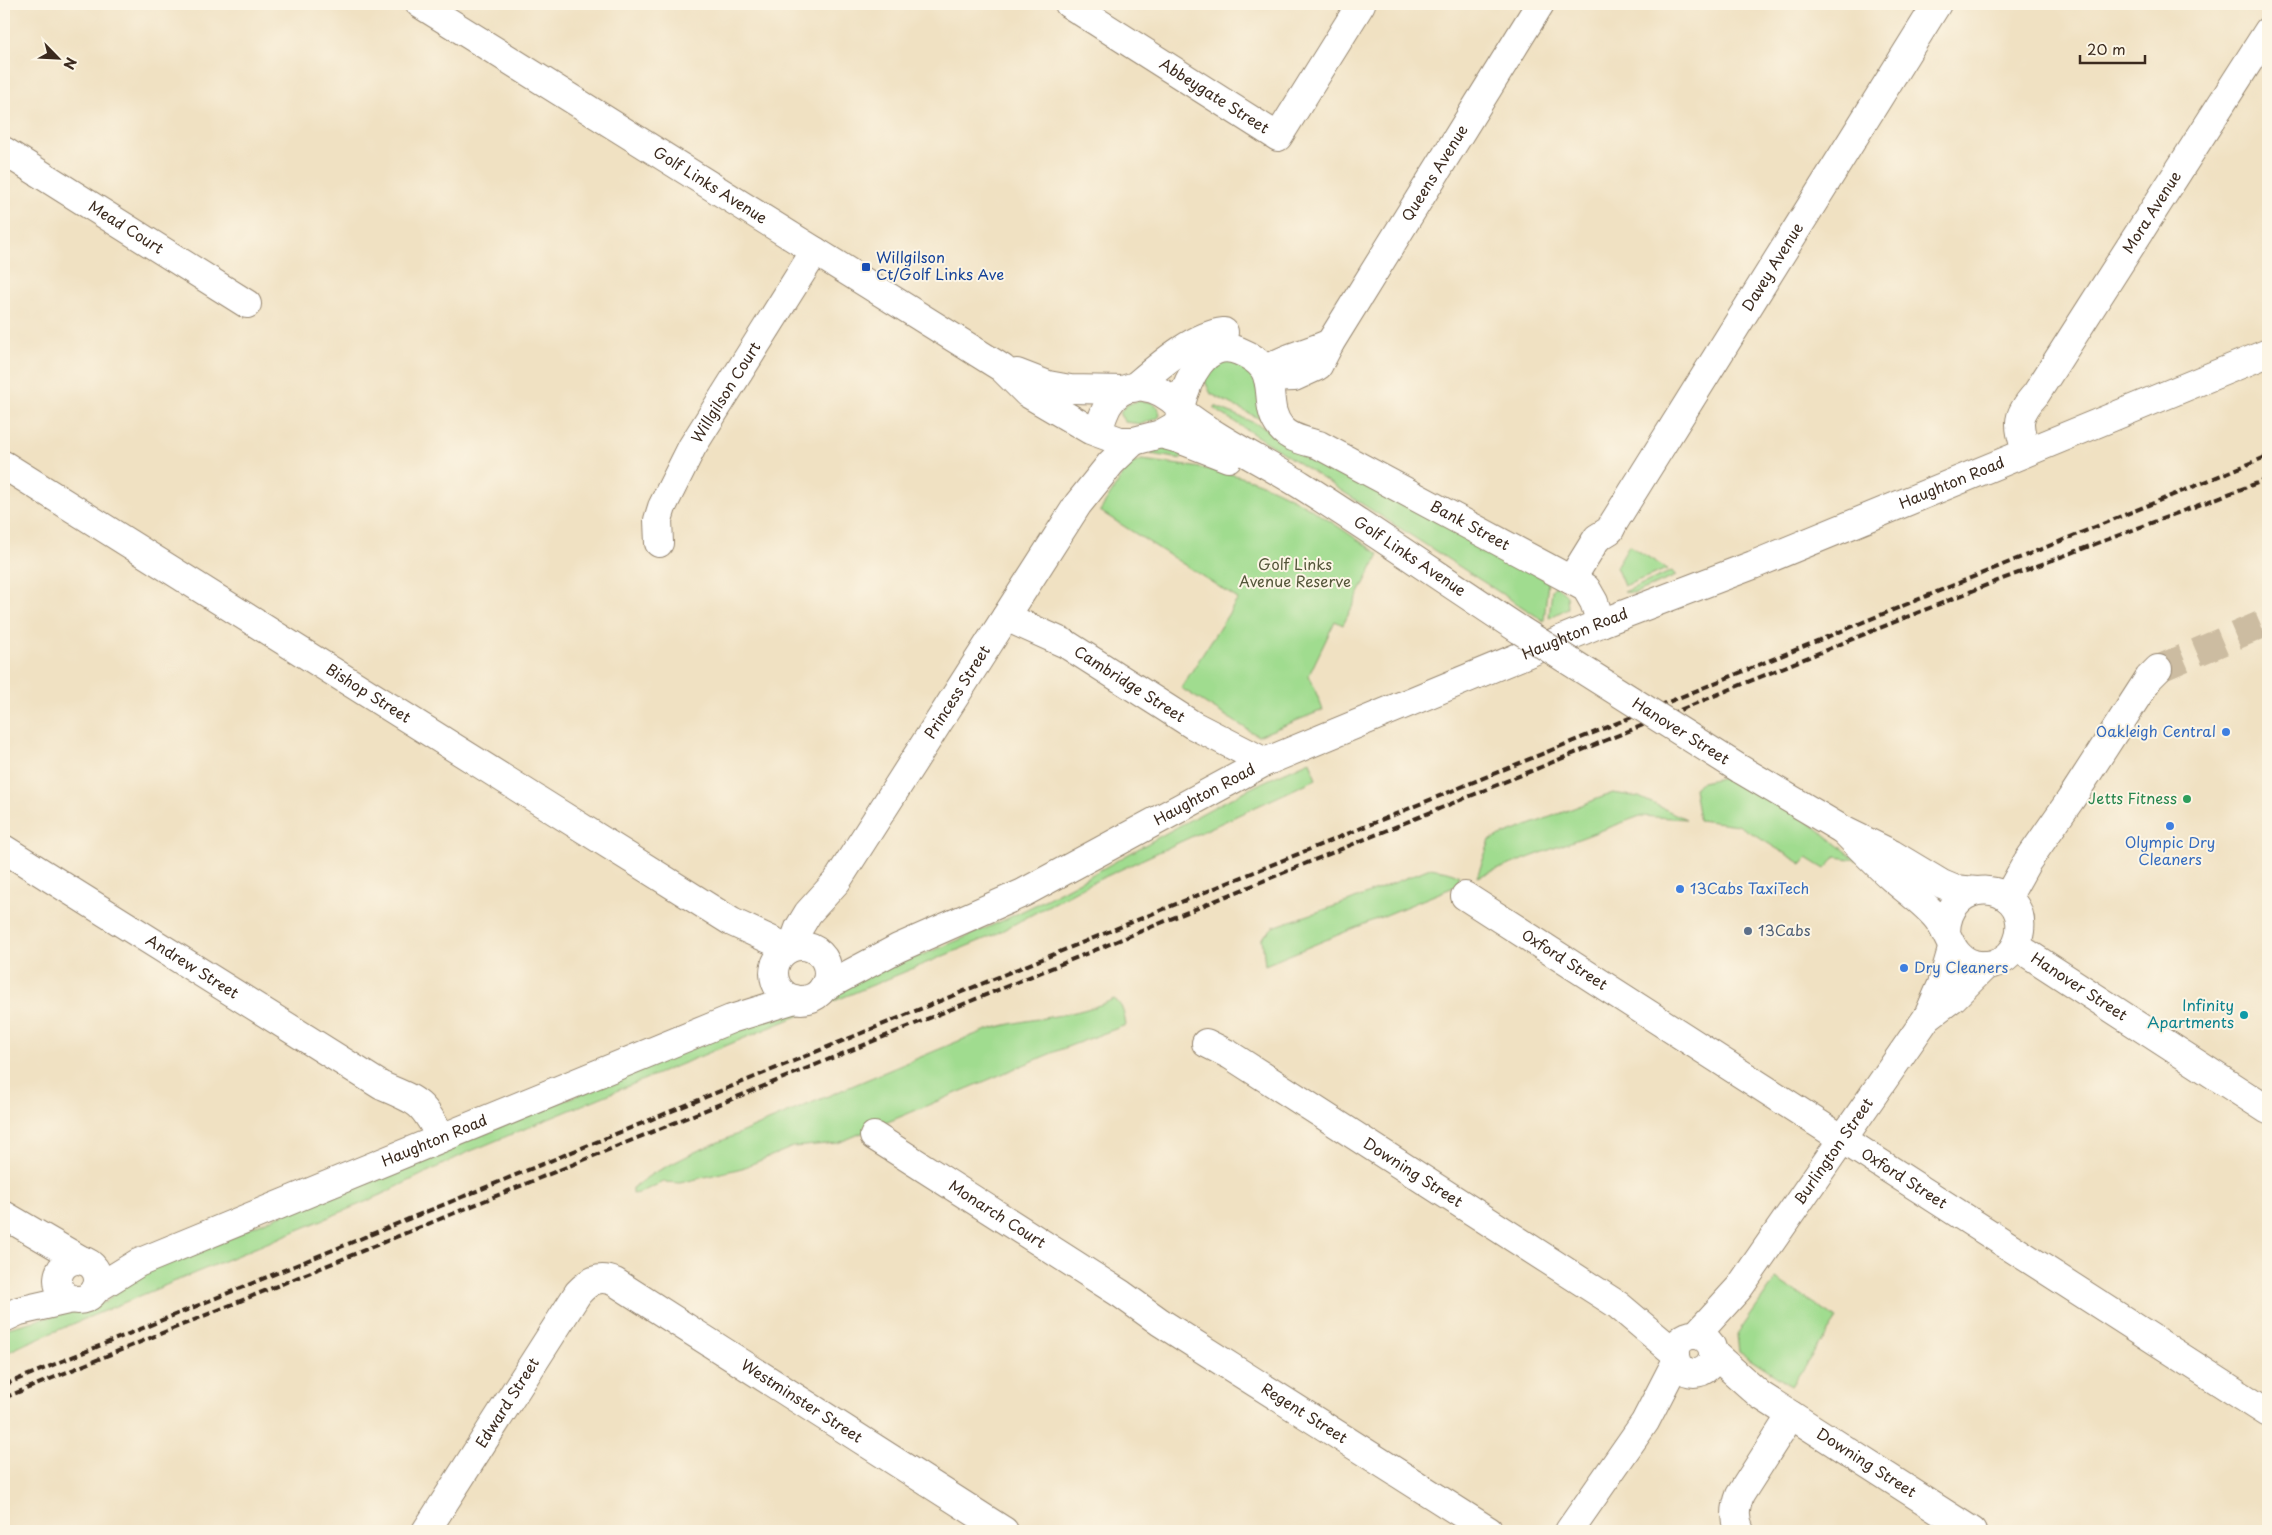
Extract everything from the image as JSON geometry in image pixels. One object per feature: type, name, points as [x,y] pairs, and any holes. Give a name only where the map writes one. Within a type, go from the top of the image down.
[{"type":"street","name":"Golf Links Avenue","points":[[420,4],[1002,368],[1048,385],[1070,389],[1128,389]]},
{"type":"street","name":"Abbeygate Street","points":[[1069,4],[1278,137],[1361,4]]},
{"type":"street","name":"Queens Avenue","points":[[1275,372],[1294,377],[1318,366],[1330,343],[1540,4]]},
{"type":"street","name":"Davey Avenue","points":[[1578,584],[1597,538],[1610,530],[1937,4]]},
{"type":"street","name":"Mora Avenue","points":[[2038,448],[2040,419],[2036,394],[2268,31]]},
{"type":"street","name":"Mead Court","points":[[4,151],[247,304]]},
{"type":"street","name":"Willgilson Court","points":[[659,543],[658,520],[662,507],[692,447],[815,251]]},
{"type":"street","points":[[1229,332],[1248,336],[1267,345],[1275,372],[1252,357],[1236,350],[1220,350],[1209,354],[1191,374],[1180,409],[1180,418],[1175,426],[1162,434],[1134,441],[1120,441],[1102,434],[1101,420],[1114,397],[1197,340],[1213,333],[1229,332]]},
{"type":"street","name":"Haughton Road","points":[[823,988],[898,948],[1023,893],[1239,774],[1265,762],[1601,623],[1752,565],[2268,353]]},
{"type":"street","name":"Golf Links Avenue","points":[[1002,368],[1027,393],[1090,430],[1102,434]]},
{"type":"street","name":"Bank Street","points":[[1275,372],[1292,418],[1298,427],[1319,445],[1578,584]]},
{"type":"street","points":[[1128,389],[1156,388],[1170,396],[1180,409]]},
{"type":"street","name":"Golf Links Avenue","points":[[1180,409],[1205,430],[1298,483],[1520,630]]},
{"type":"street","name":"Princess Street","points":[[1078,504],[1102,434]]},
{"type":"street","name":"Golf Links Avenue","points":[[1162,434],[1298,483]]},
{"type":"street","name":"Princess Street","points":[[782,959],[808,913],[837,881],[1078,504],[1111,463],[1134,441]]},
{"type":"street","name":"Bishop Street","points":[[4,465],[732,922],[782,959]]},
{"type":"street","points":[[1578,584],[1594,602],[1601,623]]},
{"type":"street","name":"Cambridge Street","points":[[1011,609],[1193,725],[1265,762]]},
{"type":"street","name":"Hanover Street","points":[[1520,630],[1740,769],[1843,830],[1892,854],[1942,884],[1954,889],[1978,890]]},
{"type":"street","points":[[2007,898],[2027,862],[2071,799],[2149,678],[2158,669]]},
{"type":"street","name":"Cambridge Street","points":[[1193,725],[1225,756],[1239,774]]},
{"type":"street","name":"Hanover Street","points":[[1843,830],[1882,869],[1935,916],[1949,941]]},
{"type":"street","name":"Andrew Street","points":[[4,849],[382,1086],[413,1115],[434,1141]]},
{"type":"street","name":"Princess Street","points":[[821,955],[818,933],[820,922],[837,881]]},
{"type":"street","points":[[1978,890],[1993,891],[2007,898],[2019,915],[2021,926],[2016,946],[2008,956],[1998,962],[1986,965],[1974,964],[1962,958],[1949,941],[1948,915],[1957,900],[1966,894],[1978,890]]},
{"type":"street","name":"Oxford Street","points":[[1465,896],[2268,1414]]},
{"type":"street","name":"Burlington Street","points":[[1569,1531],[1928,1016],[1942,984],[1949,941]]},
{"type":"street","name":"Hanover Street","points":[[2016,946],[2268,1110]]},
{"type":"street","points":[[810,947],[821,955],[828,973],[823,988],[810,998],[795,999],[781,991],[782,959],[810,947]]},
{"type":"street","name":"Haughton Road","points":[[821,955],[898,948]]},
{"type":"street","name":"Haughton Road","points":[[731,1019],[782,959]]},
{"type":"street","name":"Burlington Street","points":[[1928,1016],[1954,997],[1986,965]]},
{"type":"street","name":"Haughton Road","points":[[78,1277],[138,1263],[731,1019],[795,999]]},
{"type":"street","name":"Downing Street","points":[[1206,1042],[1230,1055],[1972,1531]]},
{"type":"street","name":"Monarch Court","points":[[874,1136],[1121,1294]]},
{"type":"street","points":[[4,1215],[32,1233],[78,1277],[11,1314]]},
{"type":"street","name":"Westminster Street","points":[[597,1280],[608,1279],[615,1282],[1004,1531]]},
{"type":"street","name":"Edward Street","points":[[426,1531],[574,1299],[585,1286],[597,1280]]},
{"type":"street","name":"Regent Street","points":[[1121,1294],[1160,1322],[1489,1531]]},
{"type":"street","points":[[1740,1531],[1735,1516],[1736,1505],[1740,1495],[1791,1415]]},
{"type":"green space","points":[[1222,358],[1254,372],[1264,421],[1211,394],[1204,379]]},
{"type":"green space","points":[[1139,401],[1150,402],[1158,407],[1160,415],[1158,418],[1141,424],[1125,422],[1120,415],[1123,409]]},
{"type":"green space","points":[[1215,406],[1266,428],[1548,581],[1544,621],[1213,408]]},
{"type":"green space","points":[[1165,444],[1186,450],[1181,459],[1151,454]]},
{"type":"green space","name":"Golf Links Avenue Reserve","points":[[1142,460],[1197,467],[1268,486],[1301,503],[1379,554],[1343,625],[1335,621],[1309,675],[1323,710],[1258,736],[1181,688],[1238,599],[1100,511],[1129,465]]},
{"type":"green space","points":[[1629,545],[1667,569],[1624,586],[1616,567]]},
{"type":"green space","points":[[1672,571],[1676,576],[1635,593],[1624,592]]},
{"type":"green space","points":[[1556,585],[1567,596],[1568,608],[1549,618],[1552,590]]},
{"type":"green space","points":[[1310,761],[1316,779],[1083,887],[994,935],[466,1153],[370,1200],[4,1354],[4,1329],[106,1302],[131,1276],[795,1007],[812,1004],[837,987],[963,938],[1033,906],[1214,807]]},
{"type":"green space","points":[[1726,777],[1731,778],[1810,823],[1857,860],[1836,857],[1825,869],[1807,858],[1802,864],[1738,825],[1699,820],[1694,788],[1702,782]]},
{"type":"green space","points":[[1613,793],[1639,797],[1686,819],[1640,816],[1477,877],[1490,840]]},
{"type":"green space","points":[[1430,868],[1458,875],[1461,884],[1265,965],[1262,938],[1273,927],[1350,901]]},
{"type":"green space","points":[[1114,999],[1121,1007],[1126,1025],[1059,1050],[838,1143],[793,1147],[742,1168],[680,1183],[663,1182],[639,1193],[632,1194],[632,1188],[652,1174],[695,1152],[961,1040],[1009,1024],[1085,1010]]},
{"type":"green space","points":[[1776,1279],[1837,1319],[1791,1386],[1739,1352],[1737,1335]]},
{"type":"tunnel","points":[[2158,669],[2268,622]]},
{"type":"railway","points":[[4,1385],[2268,456]]},
{"type":"railway","points":[[4,1398],[1877,629],[1997,581],[2268,479]]},
{"type":"place","name":"Willgilson Ct/Golf Links Ave","points":[[866,267]]},
{"type":"place","name":"Oakleigh Central","points":[[2226,732]]},
{"type":"place","name":"Jetts Fitness","points":[[2187,799]]},
{"type":"place","name":"Olympic Dry Cleaners","points":[[2170,826]]},
{"type":"place","name":"13Cabs TaxiTech","points":[[1680,889]]},
{"type":"place","name":"13Cabs","points":[[1748,931]]},
{"type":"place","name":"Dry Cleaners","points":[[1904,968]]},
{"type":"place","name":"Infinity Apartments","points":[[2244,1015]]}]
